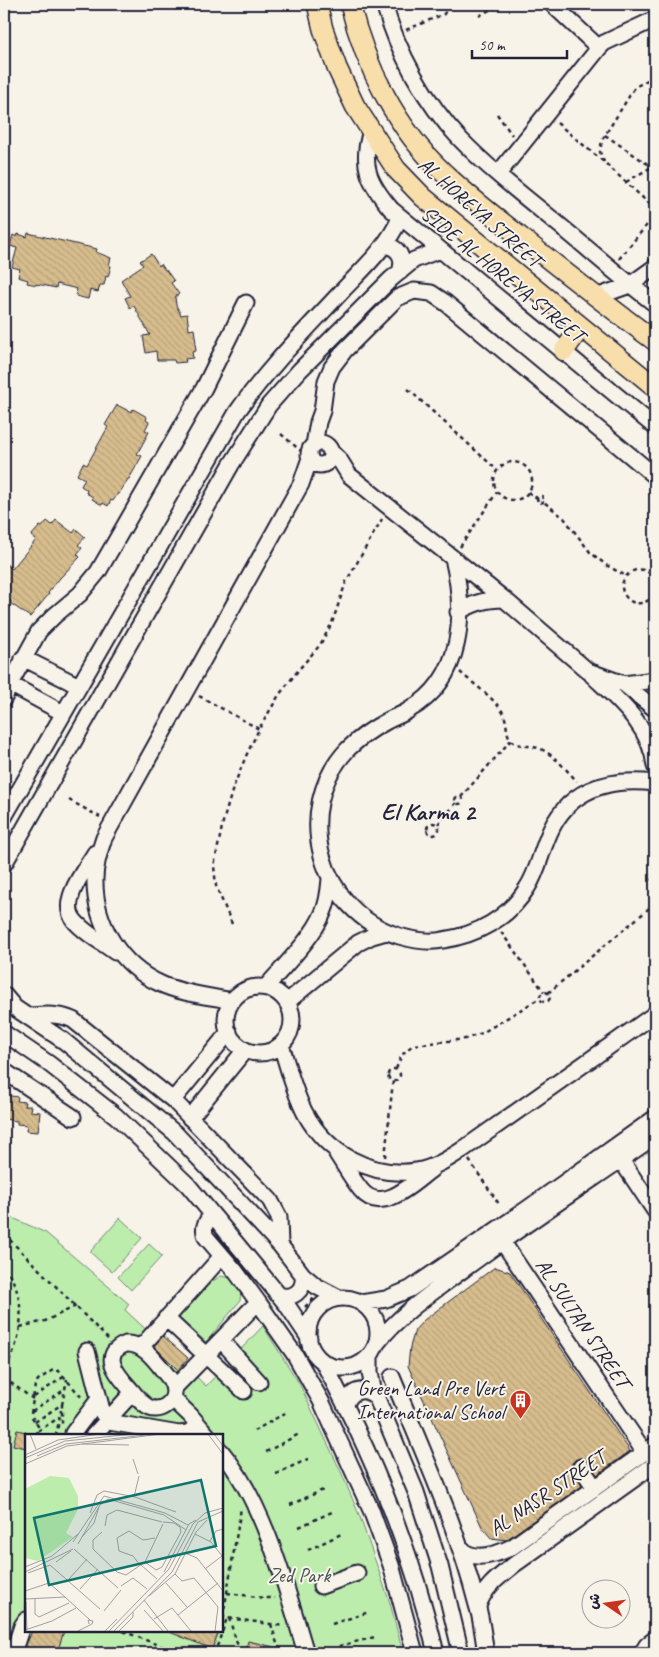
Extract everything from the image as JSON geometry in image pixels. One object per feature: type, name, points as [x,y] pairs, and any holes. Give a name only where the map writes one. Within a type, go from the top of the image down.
[{"type":"main road","name":"AL HOREYA STREET","points":[[317,4],[323,29],[337,68],[355,106],[396,169],[416,190],[655,387]]},
{"type":"main road","name":"AL HOREYA STREET","points":[[350,4],[364,50],[379,84],[397,116],[419,146],[443,173],[500,221],[655,341]]},
{"type":"main road","points":[[483,246],[481,239],[482,231],[486,225],[493,221],[500,221]]},
{"type":"main road","points":[[564,351],[581,327]]},
{"type":"street","points":[[384,4],[411,69],[439,114],[459,138],[498,174],[655,304]]},
{"type":"street","points":[[552,4],[599,48]]},
{"type":"street","points":[[498,174],[604,43],[655,19]]},
{"type":"street","name":"SIDE AL HOREYA STREET","points":[[371,131],[365,159],[370,175],[382,198],[400,218],[655,427]]},
{"type":"street","points":[[4,817],[237,412],[264,375],[384,245],[400,218]]},
{"type":"street","points":[[384,245],[394,248],[401,256],[400,272]]},
{"type":"street","points":[[4,864],[256,424],[269,405],[295,375],[400,272],[414,260],[440,250]]},
{"type":"street","points":[[596,297],[630,285],[655,267]]},
{"type":"street","points":[[232,1001],[160,984],[73,920],[69,901],[72,892],[112,824],[301,484],[321,455],[327,428],[322,412],[326,380],[332,367],[345,350],[397,298],[414,291],[431,292],[655,476]]},
{"type":"street","points":[[4,698],[13,669],[34,639],[46,623],[80,594],[98,572],[204,388],[246,303]]},
{"type":"street","points":[[321,455],[338,458],[349,475],[504,599],[588,671],[627,709],[643,730],[654,754],[655,766],[633,780]]},
{"type":"street","points":[[453,558],[459,594],[458,635],[451,664],[443,679],[428,697],[409,711],[388,720],[361,736],[339,759],[324,787],[318,818],[319,849],[330,879],[344,901],[363,919],[386,932],[413,940],[441,941],[469,935],[494,922],[512,907],[527,889],[538,868],[547,839],[556,820],[570,804],[587,791],[609,783],[633,780],[655,783]]},
{"type":"street","points":[[458,612],[488,599],[504,599]]},
{"type":"street","points":[[13,669],[79,686]]},
{"type":"street","points":[[13,669],[63,713]]},
{"type":"street","points":[[588,671],[624,684],[655,707]]},
{"type":"street","points":[[624,684],[655,680]]},
{"type":"street","points":[[627,709],[640,696]]},
{"type":"street","points":[[104,838],[97,858],[94,879],[98,907],[106,932],[117,949],[130,963]]},
{"type":"street","points":[[266,987],[315,929],[323,913],[330,879]]},
{"type":"street","points":[[72,892],[98,907]]},
{"type":"street","points":[[80,926],[98,907]]},
{"type":"street","points":[[287,1002],[358,943],[386,932]]},
{"type":"street","points":[[266,987],[282,995],[287,1002],[292,1020],[291,1029],[281,1045],[270,1051],[257,1053],[245,1050],[233,1039],[229,1032],[227,1016],[232,1001],[238,994],[247,989],[266,987]]},
{"type":"street","points":[[4,995],[15,1008],[64,1041],[175,1133],[280,1245],[303,1275],[322,1290],[338,1298],[361,1302],[386,1299],[410,1289],[621,1160],[655,1136]]},
{"type":"street","points":[[27,1016],[53,1014],[73,1020],[173,1100],[274,1205],[279,1217],[280,1245]]},
{"type":"street","points":[[331,1145],[362,1192],[369,1198],[378,1200],[388,1199],[462,1150],[655,1014]]},
{"type":"street","points":[[173,1100],[229,1032]]},
{"type":"street","points":[[4,1033],[48,1063],[116,1116],[188,1185],[295,1317],[309,1338],[314,1352],[323,1362],[346,1405],[385,1491],[409,1556],[436,1653]]},
{"type":"street","points":[[281,1045],[305,1112],[316,1130],[331,1145],[350,1159],[383,1171],[419,1171],[442,1162]]},
{"type":"street","points":[[190,1118],[245,1050]]},
{"type":"street","points":[[4,1071],[73,1117]]},
{"type":"street","points":[[323,1362],[336,1368],[358,1365],[407,1312],[502,1241],[531,1214],[655,1118]]},
{"type":"street","points":[[621,1160],[655,1211]]},
{"type":"street","points":[[362,1192],[383,1171]]},
{"type":"street","points":[[383,1171],[396,1195]]},
{"type":"street","points":[[212,1214],[206,1222],[204,1232],[206,1237],[258,1302],[294,1355],[321,1401],[371,1510],[392,1565],[415,1653]]},
{"type":"street","name":"AL SULTAN STREET","points":[[502,1241],[650,1449]]},
{"type":"street","points":[[141,1347],[222,1256]]},
{"type":"street","points":[[277,1294],[287,1297],[296,1294],[302,1285],[303,1275]]},
{"type":"street","points":[[309,1338],[310,1323],[313,1315],[324,1304],[338,1298]]},
{"type":"street","points":[[203,1430],[173,1394],[170,1379],[141,1347],[126,1344],[118,1349],[113,1358],[115,1373],[145,1406],[155,1409],[165,1406],[173,1394],[206,1355],[258,1302]]},
{"type":"street","points":[[361,1302],[372,1313],[378,1327],[370,1372],[376,1397],[416,1492],[442,1574],[461,1653]]},
{"type":"street","points":[[166,1318],[244,1391]]},
{"type":"street","points":[[221,1340],[259,1382]]},
{"type":"street","points":[[86,1351],[95,1404],[107,1421],[113,1424],[180,1434],[203,1430]]},
{"type":"street","points":[[392,1377],[460,1546],[478,1606],[486,1653]]},
{"type":"street","points":[[346,1405],[351,1395],[361,1390],[372,1393],[376,1397]]},
{"type":"street","points":[[95,1434],[132,1392]]},
{"type":"street","points":[[68,1429],[95,1404]]},
{"type":"street","name":"AL NASR STREET","points":[[460,1546],[468,1554],[483,1556],[498,1553],[512,1546],[650,1449]]},
{"type":"street","points":[[222,1452],[244,1485],[266,1532],[288,1593],[306,1653]]},
{"type":"street","name":"AL NASR STREET","points":[[478,1606],[482,1594],[515,1564],[655,1464]]},
{"type":"street","points":[[581,1468],[595,1488]]},
{"type":"street","points":[[416,1492],[437,1485]]},
{"type":"street","points":[[392,1565],[409,1556]]},
{"type":"street","points":[[321,1586],[357,1573]]},
{"type":"street","points":[[13,1653],[25,1622]]},
{"type":"street","points":[[642,1653],[647,1645],[655,1639]]},
{"type":"path","points":[[395,34],[444,14],[443,4]]},
{"type":"path","points":[[479,16],[500,4]]},
{"type":"path","points":[[605,163],[600,152],[602,140],[635,86],[655,76]]},
{"type":"path","points":[[546,113],[655,209]]},
{"type":"path","points":[[497,114],[520,147]]},
{"type":"path","points":[[605,135],[654,166],[626,182]]},
{"type":"path","points":[[611,268],[655,215]]},
{"type":"path","points":[[408,389],[498,470]]},
{"type":"path","points":[[280,434],[321,455]]},
{"type":"path","points":[[515,462],[526,468],[531,480],[528,492],[516,500],[502,497],[497,492],[494,481],[498,470],[502,466],[515,462]]},
{"type":"path","points":[[453,558],[497,492]]},
{"type":"path","points":[[528,492],[537,498],[542,496],[544,502],[564,518],[590,552],[606,565],[626,576]]},
{"type":"path","points":[[232,924],[216,886],[214,866],[223,822],[233,788],[259,729],[279,695],[320,645],[332,623],[346,582],[388,506]]},
{"type":"path","points":[[655,581],[651,574],[645,570],[638,569],[631,571],[622,583],[622,590],[625,596],[637,604],[644,603],[650,599],[655,591]]},
{"type":"path","points":[[451,664],[503,712],[511,740],[516,744],[543,749],[587,791]]},
{"type":"path","points":[[187,689],[259,729]]},
{"type":"path","points":[[438,824],[456,803],[455,799],[459,796],[461,797],[511,740]]},
{"type":"path","points":[[456,803],[462,803],[461,797]]},
{"type":"path","points":[[69,800],[112,824]]},
{"type":"path","points":[[432,822],[438,824],[440,830],[438,833],[432,835],[429,833],[427,827],[429,824],[432,822]]},
{"type":"path","points":[[655,873],[651,876],[651,879],[655,881]]},
{"type":"path","points":[[393,1081],[388,1076],[389,1072],[396,1069],[401,1055],[414,1045],[465,1039],[482,1033],[540,998],[541,994],[546,993],[646,911],[651,906],[655,893]]},
{"type":"path","points":[[494,922],[550,998],[543,1002],[540,998]]},
{"type":"path","points":[[393,1081],[400,1078],[399,1071],[396,1069]]},
{"type":"path","points":[[383,1171],[393,1081]]},
{"type":"path","points":[[462,1150],[499,1204]]},
{"type":"path","points":[[4,1234],[118,1349]]},
{"type":"path","points":[[4,1267],[16,1289],[21,1308],[18,1343],[4,1369]]},
{"type":"path","points":[[295,1317],[322,1290]]},
{"type":"path","points":[[20,1327],[46,1321],[76,1306]]},
{"type":"path","points":[[37,1434],[38,1427],[31,1416],[36,1385],[39,1379],[55,1370],[61,1372],[95,1404]]},
{"type":"path","points":[[4,1378],[26,1395],[34,1398]]},
{"type":"path","points":[[57,1434],[61,1417],[66,1378]]},
{"type":"path","points":[[34,1398],[66,1378]]},
{"type":"path","points":[[32,1411],[65,1390]]},
{"type":"path","points":[[35,1422],[62,1404]]},
{"type":"path","points":[[254,1431],[287,1412]]},
{"type":"path","points":[[61,1417],[68,1429]]},
{"type":"path","points":[[38,1431],[61,1417]]},
{"type":"path","points":[[266,1452],[299,1434]]},
{"type":"path","points":[[276,1474],[310,1458]]},
{"type":"path","points":[[244,1485],[222,1617],[298,1628]]},
{"type":"path","points":[[290,1505],[325,1489]]},
{"type":"path","points":[[299,1527],[334,1511]]},
{"type":"path","points":[[308,1550],[343,1533]]},
{"type":"path","points":[[227,1593],[265,1598],[279,1597],[288,1593]]},
{"type":"path","points":[[332,1624],[369,1612]]},
{"type":"path","points":[[217,1653],[215,1652],[228,1618]]},
{"type":"path","points":[[228,1618],[240,1653]]},
{"type":"path","points":[[271,1624],[280,1653]]},
{"type":"path","points":[[126,1632],[178,1653]]},
{"type":"path","points":[[339,1646],[375,1637]]},
{"type":"green space","name":"Zed Park","points":[[4,1214],[46,1233],[129,1304],[125,1310],[154,1337],[149,1343],[178,1369],[183,1364],[206,1386],[263,1326],[300,1385],[342,1474],[360,1517],[390,1603],[403,1653],[4,1653]]},
{"type":"green space","points":[[120,1218],[142,1238],[112,1272],[90,1252]]},
{"type":"green space","points":[[149,1244],[162,1256],[131,1290],[118,1277]]},
{"type":"green space","points":[[221,1276],[234,1279],[241,1289],[240,1301],[206,1342],[179,1318],[211,1282]]},
{"type":"building","points":[[28,233],[97,249],[96,252],[111,258],[109,265],[111,266],[104,285],[100,285],[98,292],[90,290],[88,299],[76,296],[77,289],[57,284],[56,288],[27,283],[28,280],[18,277],[20,269],[12,267],[17,248],[10,246],[13,235],[17,237],[18,234],[27,237]]},
{"type":"building","points":[[151,254],[159,266],[161,264],[174,281],[171,283],[179,294],[175,297],[176,305],[181,315],[187,314],[189,330],[194,329],[196,351],[192,352],[193,358],[185,359],[186,362],[175,363],[174,360],[157,360],[156,351],[146,353],[143,336],[150,335],[134,306],[130,308],[125,298],[130,296],[121,280],[143,265],[140,261]]},
{"type":"building","points":[[117,405],[131,412],[133,409],[147,417],[146,420],[149,422],[145,430],[149,432],[137,454],[142,456],[119,494],[113,501],[111,500],[108,506],[103,503],[102,505],[86,493],[87,490],[81,486],[85,479],[77,475],[83,463],[87,465],[108,427],[105,425]]},
{"type":"building","points":[[56,520],[73,533],[76,529],[85,537],[78,545],[82,548],[77,554],[80,557],[60,578],[30,617],[10,603],[11,601],[4,595],[4,562],[12,569],[36,540],[31,536],[47,521],[52,525]]},
{"type":"building","points":[[4,1095],[18,1097],[17,1101],[25,1102],[24,1106],[31,1106],[30,1111],[40,1112],[38,1132],[26,1131],[27,1125],[17,1124],[17,1121],[4,1119]]},
{"type":"building","name":"Green Land Pre Vert International School","points":[[495,1267],[510,1272],[630,1451],[597,1475],[586,1459],[580,1458],[575,1460],[572,1463],[572,1468],[582,1486],[506,1540],[491,1538],[482,1527],[408,1366],[410,1347],[415,1330],[424,1320]]},
{"type":"building","points":[[163,1336],[188,1358],[178,1370],[154,1346]]},
{"type":"building","points":[[17,1430],[26,1432],[25,1448],[13,1445]]},
{"type":"building","points":[[32,1632],[64,1632],[57,1653],[23,1653]]},
{"type":"building","points":[[170,1632],[219,1632],[212,1649]]},
{"type":"building","points":[[248,1641],[283,1649],[283,1653],[245,1653]]},
{"type":"place","name":"Green Land Pre Vert International School","points":[[520,1419]]},
{"type":"district","name":"El Karma 2","points":[[428,812]]}]
